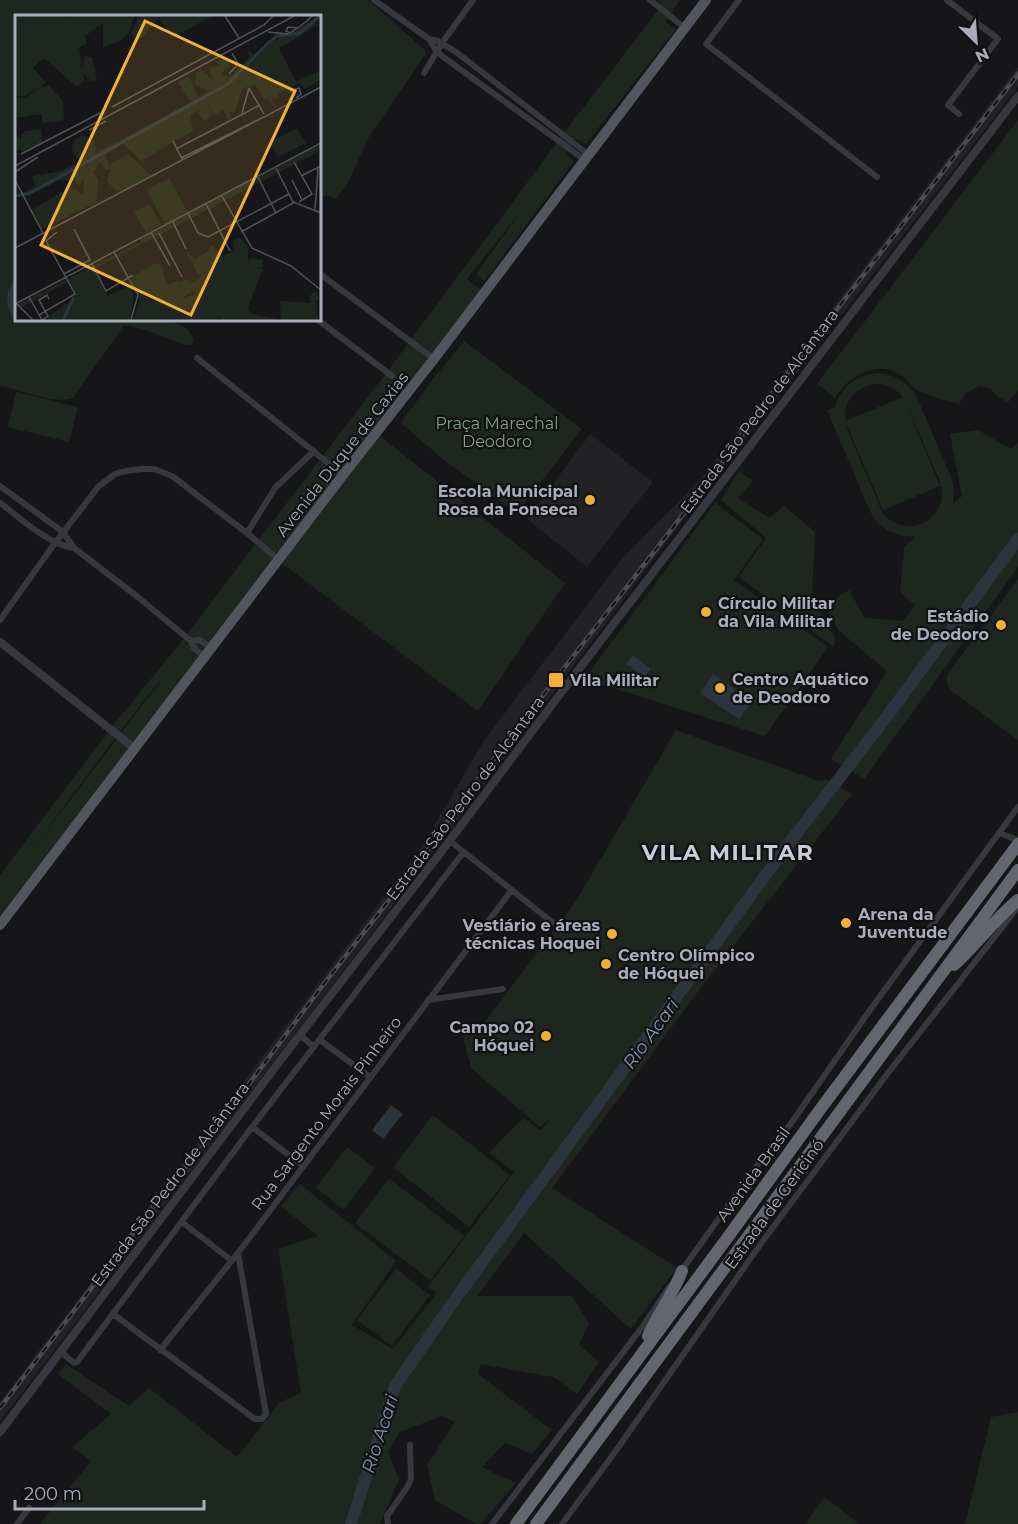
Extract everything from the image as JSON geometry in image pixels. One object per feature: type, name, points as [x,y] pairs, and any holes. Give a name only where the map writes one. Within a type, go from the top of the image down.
[{"type":"highway","name":"Avenida Brasil","points":[[516,1524],[1017,844]]},
{"type":"highway","name":"Avenida Brasil","points":[[536,1524],[1018,870]]},
{"type":"highway","points":[[932,987],[1018,900]]},
{"type":"highway","points":[[641,1354],[682,1270]]},
{"type":"main road","name":"Avenida Duque de Caxias","points":[[0,925],[706,0]]},
{"type":"street","points":[[374,0],[429,39],[442,43],[456,52],[587,157]]},
{"type":"street","points":[[424,73],[473,0]]},
{"type":"street","points":[[650,0],[685,28]]},
{"type":"street","points":[[739,0],[706,44],[877,177]]},
{"type":"street","points":[[947,0],[998,39],[948,105],[959,114]]},
{"type":"street","points":[[429,39],[437,51],[500,98],[587,157]]},
{"type":"street","points":[[500,98],[507,91]]},
{"type":"street","name":"Estrada São Pedro de Alcântara","points":[[0,1432],[300,1035],[1018,96]]},
{"type":"street","points":[[321,275],[434,359]]},
{"type":"street","points":[[319,321],[392,376]]},
{"type":"street","points":[[197,358],[343,475]]},
{"type":"street","points":[[247,533],[275,488],[314,451]]},
{"type":"street","points":[[0,620],[98,487],[115,474],[126,471],[154,469],[172,476],[279,560]]},
{"type":"street","points":[[0,486],[63,532],[74,548],[191,641],[194,648],[207,652]]},
{"type":"street","points":[[10,494],[1,504],[55,543],[74,548]]},
{"type":"street","points":[[191,641],[200,640],[207,652]]},
{"type":"street","points":[[0,642],[134,748]]},
{"type":"street","points":[[492,1524],[643,1326],[666,1290],[752,1172],[792,1122],[870,1010],[1018,807]]},
{"type":"street","points":[[999,833],[1017,844]]},
{"type":"street","points":[[450,841],[552,922]]},
{"type":"street","points":[[61,1352],[74,1363],[77,1362],[252,1127],[463,853]]},
{"type":"street","name":"Rua Sargento Morais Pinheiro","points":[[160,1350],[232,1261],[511,891]]},
{"type":"street","name":"Estrada de Gericinó","points":[[561,1524],[615,1452],[769,1233],[888,1073],[1018,907]]},
{"type":"street","points":[[428,1000],[503,989]]},
{"type":"street","points":[[300,1035],[314,1047]]},
{"type":"street","points":[[320,1040],[370,1077]]},
{"type":"street","points":[[252,1127],[303,1166]]},
{"type":"street","points":[[182,1222],[232,1261]]},
{"type":"street","points":[[113,1314],[259,1420],[265,1417],[238,1253]]},
{"type":"street","points":[[388,1524],[387,1516],[411,1479],[410,1444]]},
{"type":"street","points":[[17,1524],[29,1508]]},
{"type":"shaded area","points":[[1018,67],[1018,87],[696,503],[0,1422],[0,1402],[421,848],[485,739],[622,559],[700,480]]},
{"type":"shaded area","points":[[15,280],[15,319],[9,309],[7,298]]},
{"type":"shaded area","name":"Escola Municipal Rosa da Fonseca","points":[[590,434],[653,482],[587,567],[527,519]]},
{"type":"shaded area","points":[[633,655],[651,669],[645,677],[626,664]]},
{"type":"shaded area","points":[[713,674],[752,701],[739,719],[700,693]]},
{"type":"shaded area","points":[[391,1105],[403,1114],[383,1139],[372,1130]]},
{"type":"green space","points":[[0,0],[368,0],[427,52],[369,137],[346,187],[335,199],[326,195],[321,198],[321,15],[15,15],[15,321],[172,321],[187,329],[194,339],[193,345],[184,344],[143,329],[124,325],[73,398],[56,400],[0,386]]},
{"type":"green space","points":[[657,0],[680,0],[665,21],[676,29],[586,144],[576,139],[565,154],[574,161],[484,281],[476,274],[524,207],[467,279],[484,293],[380,436],[565,583],[478,711],[279,561],[0,927],[0,875],[110,729],[186,636],[387,372],[563,134],[662,5]],"holes":[[[161,681],[31,851],[117,735]]]},
{"type":"green space","points":[[1018,120],[1018,391],[1008,402],[989,388],[979,386],[966,393],[959,404],[923,393],[892,370],[873,369],[847,383],[835,398],[817,384]]},
{"type":"green space","name":"Praça Marechal Deodoro","points":[[464,341],[582,429],[517,513],[444,460],[401,423]]},
{"type":"green space","points":[[880,373],[896,377],[909,386],[916,395],[951,477],[954,489],[953,504],[962,496],[950,434],[978,430],[1011,449],[1018,443],[1018,567],[864,779],[831,759],[887,671],[838,630],[826,604],[849,590],[865,618],[903,621],[915,605],[900,592],[904,547],[915,537],[894,533],[877,522],[869,509],[827,410],[835,407],[841,393],[852,382]],"holes":[[[874,384],[891,387],[903,397],[940,481],[942,494],[939,506],[934,515],[915,526],[904,526],[893,522],[883,514],[847,429],[845,413],[850,400],[854,394]]]},
{"type":"green space","points":[[16,392],[78,407],[69,442],[8,427]]},
{"type":"green space","points":[[903,397],[940,486],[883,510],[845,421]]},
{"type":"green space","points":[[739,471],[753,481],[738,498],[769,518],[784,506],[815,532],[812,598],[835,638],[834,647],[739,577],[766,538],[721,500]]},
{"type":"green space","name":"Círculo Militar da Vila Militar","points":[[715,503],[763,539],[734,580],[828,647],[765,736],[587,678]]},
{"type":"green space","name":"Estádio de Deodoro","points":[[1018,579],[1018,740],[952,691],[947,680],[949,672]]},
{"type":"green space","points":[[676,730],[819,781],[826,779],[852,794],[703,985],[552,1188],[677,1268],[631,1329],[524,1233],[477,1296],[572,1296],[589,1323],[579,1345],[599,1362],[577,1394],[553,1377],[481,1364],[478,1374],[552,1430],[532,1454],[505,1443],[482,1467],[516,1483],[480,1524],[476,1524],[435,1500],[427,1465],[455,1422],[442,1416],[400,1432],[388,1452],[399,1479],[380,1524],[40,1524],[91,1461],[72,1447],[111,1414],[58,1374],[66,1364],[129,1406],[149,1388],[237,1457],[280,1402],[301,1393],[278,1249],[318,1236],[281,1206],[300,1184],[396,1261],[352,1325],[393,1349],[437,1293],[428,1287],[514,1172],[489,1153],[523,1118],[541,1130],[551,1118],[540,1127],[471,1068],[462,1032],[481,1027],[576,901]]},
{"type":"green space","points":[[433,1115],[510,1175],[469,1227],[393,1167]]},
{"type":"green space","points":[[347,1147],[375,1168],[344,1210],[316,1188]]},
{"type":"green space","points":[[389,1178],[464,1236],[430,1280],[355,1223]]},
{"type":"green space","points":[[396,1269],[430,1295],[392,1346],[357,1320]]},
{"type":"green space","points":[[1018,1412],[1018,1524],[965,1524],[991,1417]]},
{"type":"green space","points":[[825,1497],[859,1524],[805,1524]]},
{"type":"waterway","name":"Rio Acari","points":[[351,1524],[395,1386],[456,1298],[787,846],[885,719],[1018,539]]},
{"type":"railway","points":[[0,1408],[150,1211],[198,1152],[434,842],[459,804],[708,482],[765,403],[1018,74]]},
{"type":"place","name":"Escola Municipal Rosa da Fonseca","points":[[590,500]]},
{"type":"place","name":"Círculo Militar da Vila Militar","points":[[706,612]]},
{"type":"place","name":"Estádio de Deodoro","points":[[1001,625]]},
{"type":"place","name":"Vila Militar","points":[[556,680]]},
{"type":"place","name":"Centro Aquático de Deodoro","points":[[720,688]]},
{"type":"place","name":"Arena da Juventude","points":[[846,923]]},
{"type":"place","name":"Vestiário e áreas técnicas Hoquei","points":[[612,934]]},
{"type":"place","name":"Centro Olímpico de Hóquei","points":[[606,964]]},
{"type":"place","name":"Campo 02 Hóquei","points":[[546,1036]]},
{"type":"district","name":"VILA MILITAR","points":[[728,852]]}]
